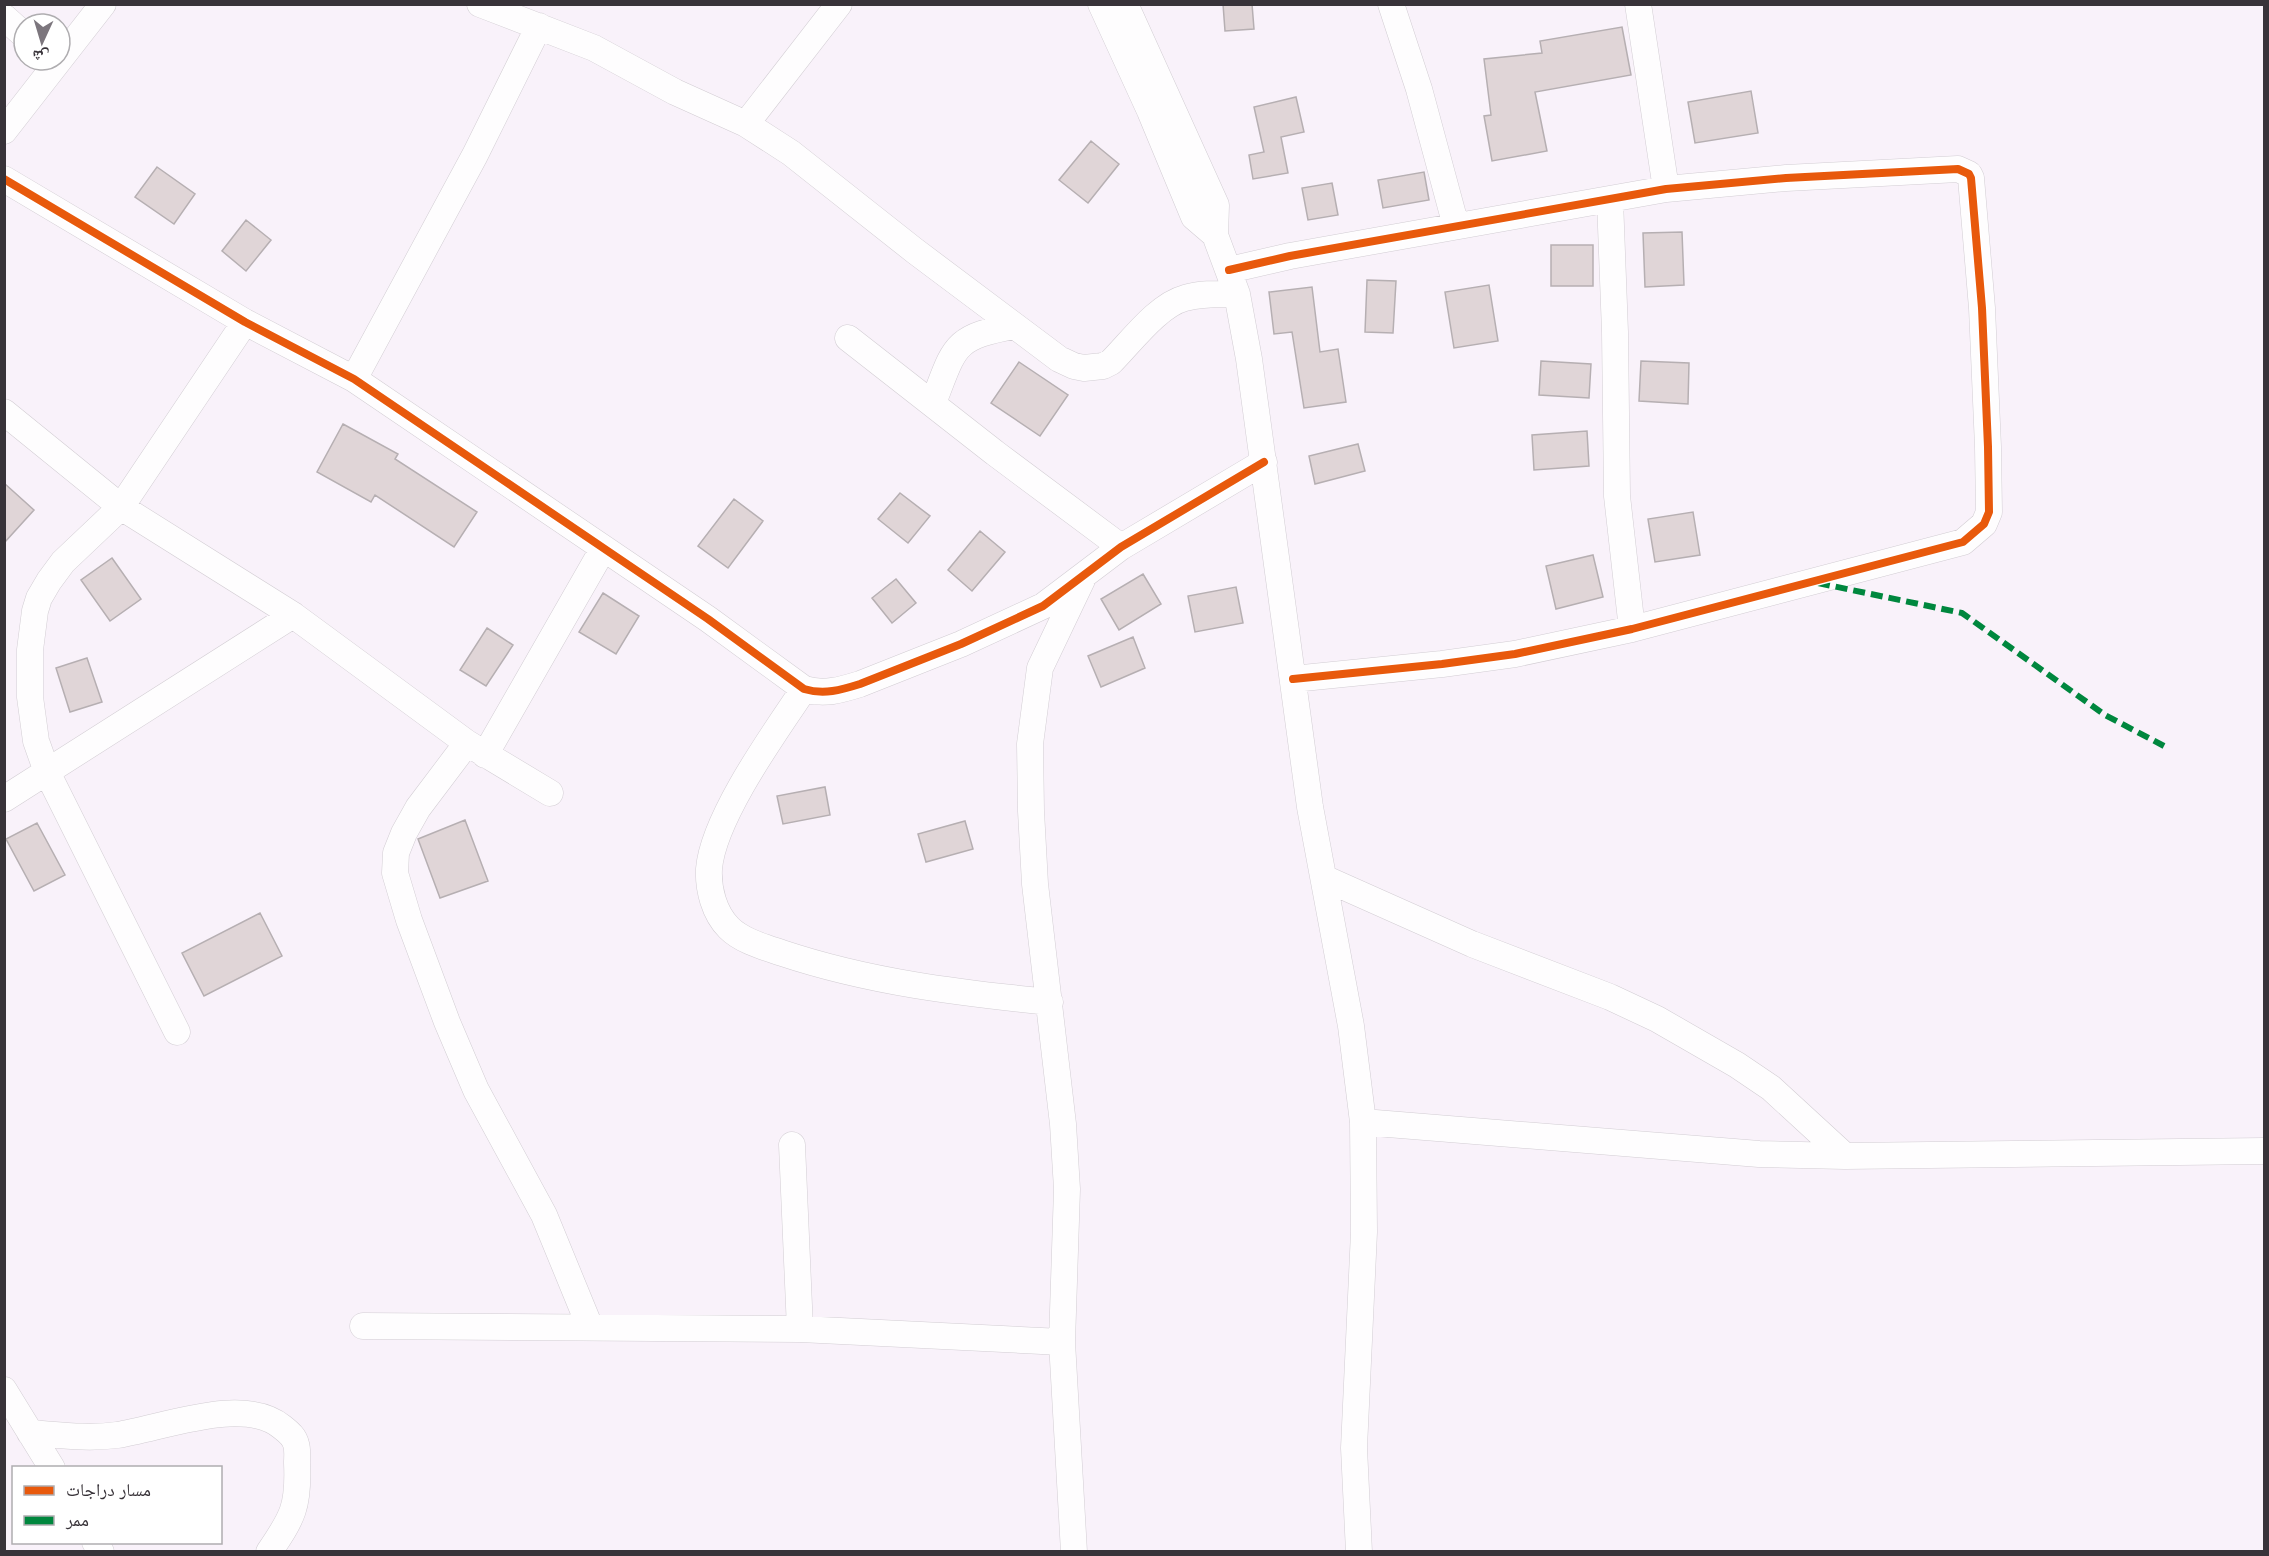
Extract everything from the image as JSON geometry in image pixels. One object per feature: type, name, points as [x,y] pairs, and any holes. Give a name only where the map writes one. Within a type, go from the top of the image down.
[{"type":"street","points":[[72,41],[103,4]]},
{"type":"street","points":[[480,4],[594,48],[675,92],[746,124],[791,153],[906,244],[1059,359],[1084,368],[1103,366],[1111,362],[1174,302],[1233,282],[1290,256],[1666,189],[1786,178],[1946,169],[1962,170],[1971,178],[1982,308],[1989,512],[1984,524],[1963,542],[1632,629],[1515,654],[1293,679]]},
{"type":"street","points":[[746,124],[839,4]]},
{"type":"street","points":[[1101,4],[1150,111],[1194,217],[1215,235]]},
{"type":"street","points":[[1125,4],[1216,205],[1215,235],[1233,282],[1249,359],[1310,807],[1351,1026],[1363,1122],[1364,1232],[1354,1448],[1359,1551]]},
{"type":"street","points":[[1391,4],[1419,88],[1455,226]]},
{"type":"street","points":[[1638,4],[1666,189]]},
{"type":"street","points":[[354,379],[475,155],[538,26]]},
{"type":"street","points":[[4,131],[47,72]]},
{"type":"street","points":[[4,179],[245,322],[354,379],[708,619],[804,689],[816,692],[840,690],[921,660],[1024,616],[1084,577],[1121,548],[1264,462]]},
{"type":"street","points":[[1610,200],[1615,332],[1617,496],[1632,629]]},
{"type":"street","points":[[177,1032],[47,772],[36,741],[30,697],[30,650],[35,611],[39,598],[49,581],[63,562],[121,507],[245,322]]},
{"type":"street","points":[[933,403],[957,348],[966,340],[981,333],[1015,326]]},
{"type":"street","points":[[848,338],[1121,548]]},
{"type":"street","points":[[4,412],[121,507],[293,615],[476,749],[550,793]]},
{"type":"street","points":[[590,1327],[544,1215],[476,1090],[447,1022],[409,920],[395,873],[398,846],[411,820],[476,749],[603,549]]},
{"type":"street","points":[[1074,1551],[1062,1342],[1067,1189],[1063,1124],[1035,884],[1031,812],[1032,726],[1040,668],[1084,577]]},
{"type":"street","points":[[4,799],[293,615]]},
{"type":"street","points":[[804,689],[773,734],[746,781],[721,827],[711,853],[710,890],[718,912],[729,927],[742,938],[782,953],[815,964],[885,981],[956,993],[1050,1002]]},
{"type":"street","points":[[1324,878],[1472,944],[1610,997],[1657,1019],[1737,1065],[1771,1088],[1845,1156]]},
{"type":"street","points":[[1363,1122],[1705,1150],[1845,1156],[2265,1151]]},
{"type":"street","points":[[792,1145],[800,1329]]},
{"type":"street","points":[[363,1326],[800,1329],[1062,1342]]},
{"type":"street","points":[[4,1390],[51,1466]]},
{"type":"street","points":[[30,1433],[84,1437],[117,1435],[228,1413],[261,1416],[276,1422],[292,1436],[296,1444],[298,1474],[293,1514],[269,1551]]},
{"type":"building","points":[[1223,4],[1252,4],[1254,29],[1225,31]]},
{"type":"building","points":[[1622,27],[1631,75],[1535,92],[1547,151],[1492,161],[1484,116],[1491,115],[1484,59],[1542,53],[1540,41]]},
{"type":"building","points":[[1751,91],[1758,133],[1695,143],[1688,102]]},
{"type":"building","points":[[1296,97],[1304,132],[1281,137],[1288,173],[1253,179],[1249,155],[1264,152],[1254,107]]},
{"type":"building","points":[[1091,141],[1119,164],[1088,203],[1059,180]]},
{"type":"building","points":[[157,167],[195,194],[174,224],[135,197]]},
{"type":"building","points":[[1424,172],[1429,200],[1383,208],[1378,180]]},
{"type":"building","points":[[1332,183],[1338,215],[1308,220],[1302,188]]},
{"type":"building","points":[[246,220],[271,240],[246,271],[222,251]]},
{"type":"building","points":[[1682,232],[1684,285],[1645,287],[1643,233]]},
{"type":"building","points":[[1551,245],[1593,245],[1593,286],[1551,286]]},
{"type":"building","points":[[1367,280],[1396,281],[1393,333],[1365,332]]},
{"type":"building","points":[[1489,285],[1498,341],[1454,348],[1445,292]]},
{"type":"building","points":[[1312,287],[1320,352],[1338,349],[1346,402],[1304,408],[1292,332],[1274,334],[1269,292]]},
{"type":"building","points":[[1541,361],[1591,364],[1589,398],[1539,395]]},
{"type":"building","points":[[1641,361],[1689,363],[1688,404],[1639,401]]},
{"type":"building","points":[[1019,362],[1068,395],[1040,436],[991,403]]},
{"type":"building","points":[[343,424],[398,454],[395,459],[477,512],[454,547],[375,495],[371,502],[317,472]]},
{"type":"building","points":[[1587,431],[1589,466],[1534,470],[1532,435]]},
{"type":"building","points":[[1358,444],[1365,471],[1315,484],[1309,456]]},
{"type":"building","points":[[4,483],[34,510],[4,543]]},
{"type":"building","points":[[900,493],[930,516],[908,543],[878,519]]},
{"type":"building","points":[[734,499],[763,521],[728,568],[698,546]]},
{"type":"building","points":[[1693,512],[1700,555],[1655,562],[1648,519]]},
{"type":"building","points":[[980,531],[1005,552],[972,591],[948,570]]},
{"type":"building","points":[[1593,555],[1603,597],[1556,609],[1546,566]]},
{"type":"building","points":[[112,558],[141,599],[110,621],[81,580]]},
{"type":"building","points":[[1143,574],[1161,604],[1119,630],[1101,599]]},
{"type":"building","points":[[896,579],[916,603],[892,623],[872,598]]},
{"type":"building","points":[[1236,587],[1243,623],[1195,632],[1188,596]]},
{"type":"building","points":[[603,593],[639,616],[616,654],[579,632]]},
{"type":"building","points":[[487,628],[513,645],[486,686],[460,670]]},
{"type":"building","points":[[1133,637],[1145,668],[1101,687],[1088,656]]},
{"type":"building","points":[[87,658],[102,702],[70,712],[56,668]]},
{"type":"building","points":[[825,787],[830,815],[783,824],[777,796]]},
{"type":"building","points":[[465,820],[488,881],[440,898],[418,839]]},
{"type":"building","points":[[965,821],[973,849],[926,862],[918,834]]},
{"type":"building","points":[[37,823],[65,875],[34,891],[6,839]]},
{"type":"building","points":[[260,913],[282,956],[204,996],[182,953]]},
{"type":"marked path","points":[[1818,583],[1962,613],[2105,715],[2164,746]]},
{"type":"cycle path","points":[[1229,270],[1290,256],[1666,189],[1786,178],[1958,169],[1969,174],[1971,178],[1982,308],[1989,512],[1984,524],[1963,542],[1632,629],[1515,654],[1293,679]]},
{"type":"cycle path","points":[[4,179],[245,322],[354,379],[708,619],[804,689],[811,691],[832,691],[860,684],[961,644],[1043,606],[1121,547],[1264,462]]}]
